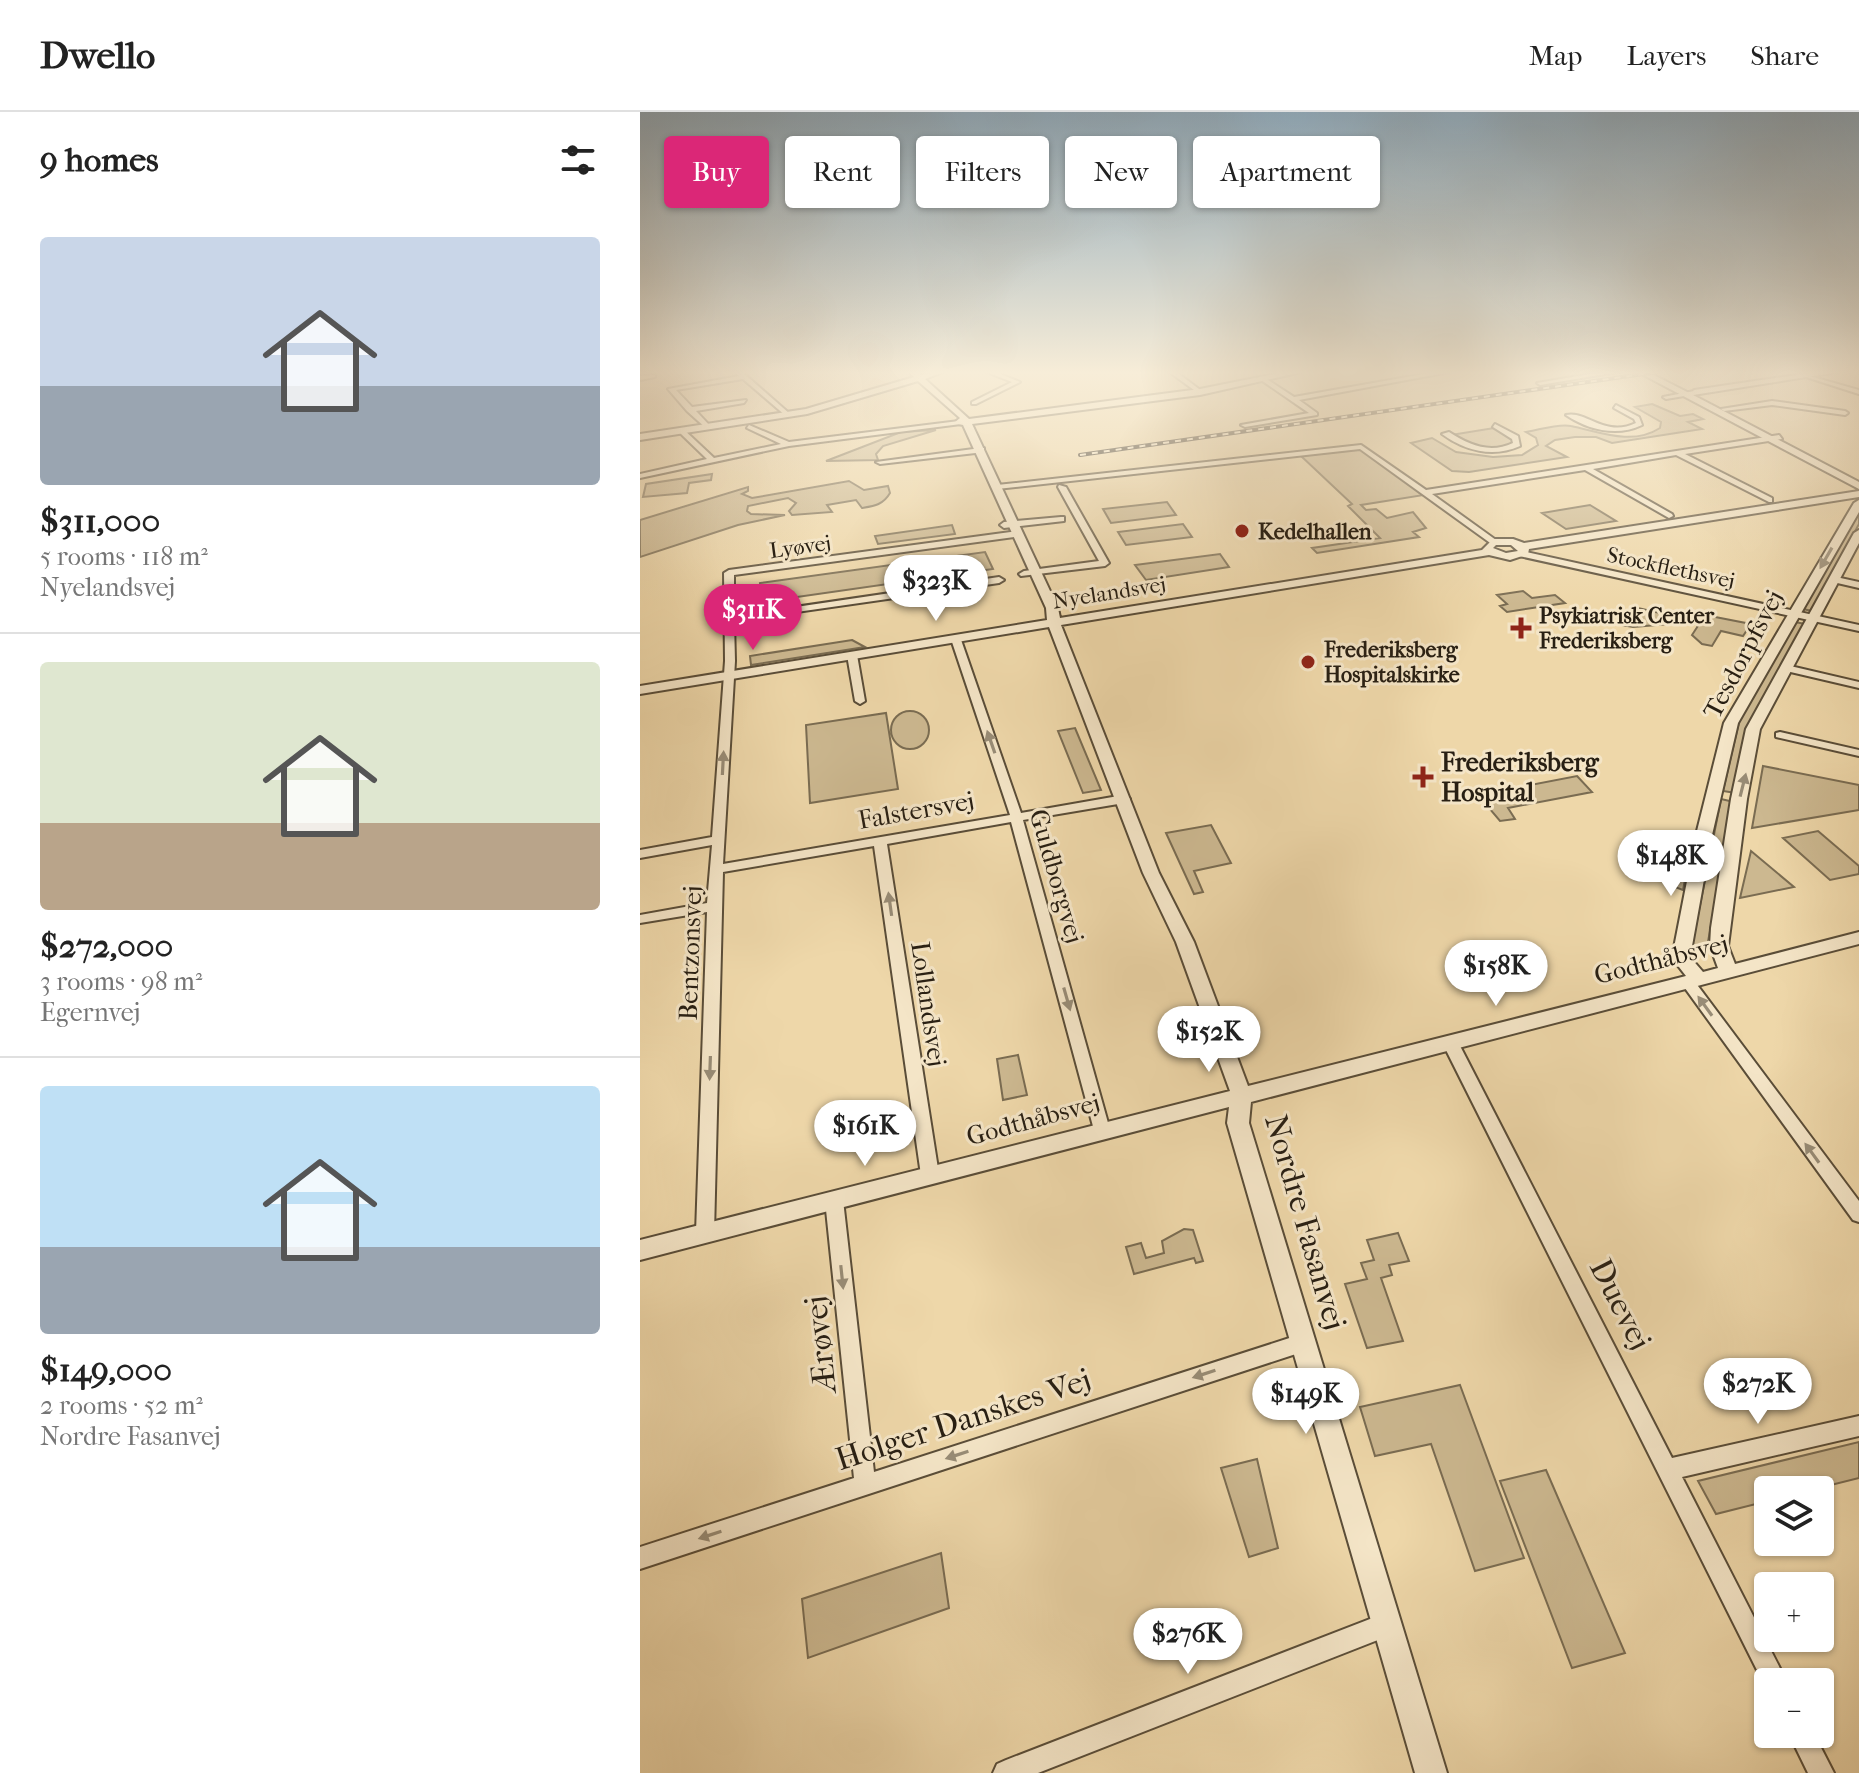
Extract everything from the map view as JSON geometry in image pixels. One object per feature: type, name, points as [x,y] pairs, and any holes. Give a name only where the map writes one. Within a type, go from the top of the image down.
[{"type":"street","points":[[701,449],[712,460]]},
{"type":"street","points":[[640,476],[767,449]]},
{"type":"street","points":[[993,487],[1347,449]]},
{"type":"street","points":[[1363,449],[1425,493],[1491,547]]},
{"type":"street","points":[[1476,449],[1509,449]]},
{"type":"street","points":[[1425,493],[1704,449]]},
{"type":"street","points":[[1793,449],[1859,488]]},
{"type":"street","points":[[880,462],[977,450]]},
{"type":"street","name":"Nordre Fasanvej","points":[[977,450],[1030,573],[1039,610],[1054,623],[1151,873],[1178,923],[1241,1094],[1238,1123],[1431,1773]]},
{"type":"street","points":[[1677,453],[1769,500]]},
{"type":"street","points":[[1585,467],[1669,516]]},
{"type":"street","points":[[1030,573],[1105,563],[1062,487]]},
{"type":"street","points":[[1523,551],[1832,497],[1859,488]]},
{"type":"street","name":"Tesdorpfsvej","points":[[1692,980],[1681,958],[1704,835],[1731,723],[1859,503]]},
{"type":"street","points":[[1011,530],[1061,519]]},
{"type":"street","name":"Lyøvej","points":[[729,573],[1011,530]]},
{"type":"street","name":"Tesdorpfsvej","points":[[1728,971],[1719,946],[1720,928],[1753,729],[1859,533]]},
{"type":"street","name":"Nyelandsvej","points":[[640,690],[1054,623],[1513,542],[1523,551]]},
{"type":"street","name":"Stockflethsvej","points":[[1523,551],[1859,628]]},
{"type":"street","name":"Bentzonsvej","points":[[705,1233],[714,906],[731,619],[729,573]]},
{"type":"street","points":[[731,619],[999,580]]},
{"type":"street","points":[[1836,580],[1859,585]]},
{"type":"street","name":"Guldborgvej","points":[[956,639],[1016,816],[1102,1130]]},
{"type":"street","points":[[852,655],[860,701]]},
{"type":"street","points":[[1786,668],[1859,685]]},
{"type":"street","points":[[1780,735],[1859,753]]},
{"type":"street","name":"Falstersvej","points":[[717,869],[1124,799]]},
{"type":"street","points":[[640,854],[719,840]]},
{"type":"street","name":"Lollandsvej","points":[[880,841],[930,1175]]},
{"type":"street","points":[[640,919],[714,906]]},
{"type":"street","name":"Godthåbsvej","points":[[640,1250],[1241,1094],[1857,941]]},
{"type":"street","points":[[1692,980],[1859,1215]]},
{"type":"street","name":"Duevej","points":[[1450,1042],[1768,1668]]},
{"type":"street","name":"Ærøvej","points":[[834,1200],[865,1484]]},
{"type":"street","name":"Holger Danskes Vej","points":[[640,1558],[1305,1342]]},
{"type":"street","points":[[1667,1470],[1859,1426]]},
{"type":"street","points":[[1006,1773],[1388,1624]]},
{"type":"street","points":[[1808,1748],[1821,1773]]},
{"type":"shaded area","points":[[858,449],[881,449],[876,454],[878,460],[826,461]]},
{"type":"shaded area","points":[[1361,449],[1424,495],[1361,505],[1366,510],[1376,509],[1387,518],[1413,512],[1426,528],[1413,532],[1419,537],[1317,553],[1312,548],[1380,538],[1348,506],[1352,504],[1301,456]]},
{"type":"shaded area","points":[[1419,449],[1450,449],[1493,457],[1522,455],[1532,449],[1551,449],[1567,457],[1469,472],[1452,471]]},
{"type":"shaded area","points":[[712,474],[711,480],[689,483],[687,493],[643,497],[646,484]]},
{"type":"shaded area","points":[[849,481],[864,490],[888,486],[890,493],[881,502],[862,508],[856,500],[827,505],[832,512],[792,515],[789,511],[796,503],[788,498],[748,506],[747,511],[751,514],[785,515],[738,525],[640,557],[640,520],[748,487],[748,491],[742,494],[752,498]]},
{"type":"shaded area","points":[[1167,502],[1176,515],[1111,523],[1103,509]]},
{"type":"shaded area","points":[[1590,505],[1616,521],[1566,529],[1542,513]]},
{"type":"shaded area","points":[[1859,506],[1859,524],[1812,611],[1803,609]]},
{"type":"shaded area","points":[[1183,524],[1192,537],[1126,545],[1118,532]]},
{"type":"shaded area","points":[[952,525],[955,534],[878,544],[875,536]]},
{"type":"shaded area","points":[[985,552],[993,569],[762,602],[760,583]]},
{"type":"shaded area","points":[[1220,554],[1229,567],[1146,580],[1135,565]]},
{"type":"shaded area","points":[[1523,591],[1532,598],[1555,595],[1565,603],[1507,612],[1500,606],[1507,604],[1497,595]]},
{"type":"shaded area","points":[[1636,608],[1686,619],[1682,623],[1622,625]]},
{"type":"shaded area","points":[[1705,615],[1751,624],[1743,636],[1721,631],[1712,646],[1702,644],[1692,635]]},
{"type":"shaded area","points":[[1795,622],[1805,624],[1750,727],[1736,793],[1723,791],[1740,718]]},
{"type":"shaded area","points":[[852,640],[865,647],[751,665],[750,656]]},
{"type":"shaded area","points":[[910,711],[924,716],[929,730],[924,744],[910,749],[896,744],[891,730],[896,716]]},
{"type":"shaded area","points":[[886,713],[898,789],[810,803],[806,725]]},
{"type":"shaded area","points":[[1075,728],[1101,790],[1083,793],[1058,731]]},
{"type":"shaded area","points":[[1763,766],[1859,785],[1859,810],[1752,828]]},
{"type":"shaded area","points":[[1577,776],[1592,792],[1508,808],[1515,819],[1500,821],[1478,795]]},
{"type":"shaded area","points":[[1721,799],[1734,802],[1707,947],[1691,951]]},
{"type":"shaded area","points":[[1211,825],[1231,863],[1194,871],[1203,892],[1194,894],[1166,833]]},
{"type":"shaded area","points":[[1818,831],[1859,866],[1859,874],[1830,880],[1783,838]]},
{"type":"shaded area","points":[[1693,839],[1683,890],[1657,876],[1650,865],[1649,851],[1668,842]]},
{"type":"shaded area","points":[[1751,851],[1794,887],[1740,898]]},
{"type":"shaded area","points":[[1018,1055],[1027,1095],[1003,1100],[997,1059]]},
{"type":"shaded area","points":[[1184,1229],[1193,1230],[1203,1261],[1196,1263],[1194,1258],[1134,1274],[1126,1247],[1141,1243],[1146,1258],[1164,1253],[1162,1241]]},
{"type":"shaded area","points":[[1398,1233],[1409,1261],[1389,1265],[1392,1275],[1381,1278],[1403,1341],[1367,1348],[1345,1284],[1367,1279],[1361,1263],[1374,1260],[1367,1240]]},
{"type":"shaded area","points":[[1460,1385],[1524,1558],[1475,1571],[1431,1444],[1375,1456],[1360,1407]]},
{"type":"shaded area","points":[[1859,1442],[1859,1478],[1834,1484],[1834,1476],[1754,1476],[1754,1504],[1716,1514],[1698,1481]]},
{"type":"shaded area","points":[[1257,1459],[1278,1548],[1249,1557],[1221,1468]]},
{"type":"shaded area","points":[[1546,1470],[1625,1653],[1572,1668],[1500,1481]]},
{"type":"shaded area","points":[[941,1553],[949,1608],[808,1658],[802,1599]]},
{"type":"railway","points":[[1080,455],[1125,449]]},
{"type":"place","name":"Kedelhallen","points":[[1242,531]]},
{"type":"place","name":"Psykiatrisk Center Frederiksberg","points":[[1521,628]]},
{"type":"place","name":"Frederiksberg Hospitalskirke","points":[[1308,662]]},
{"type":"place","name":"Frederiksberg Hospital","points":[[1423,777]]}]
